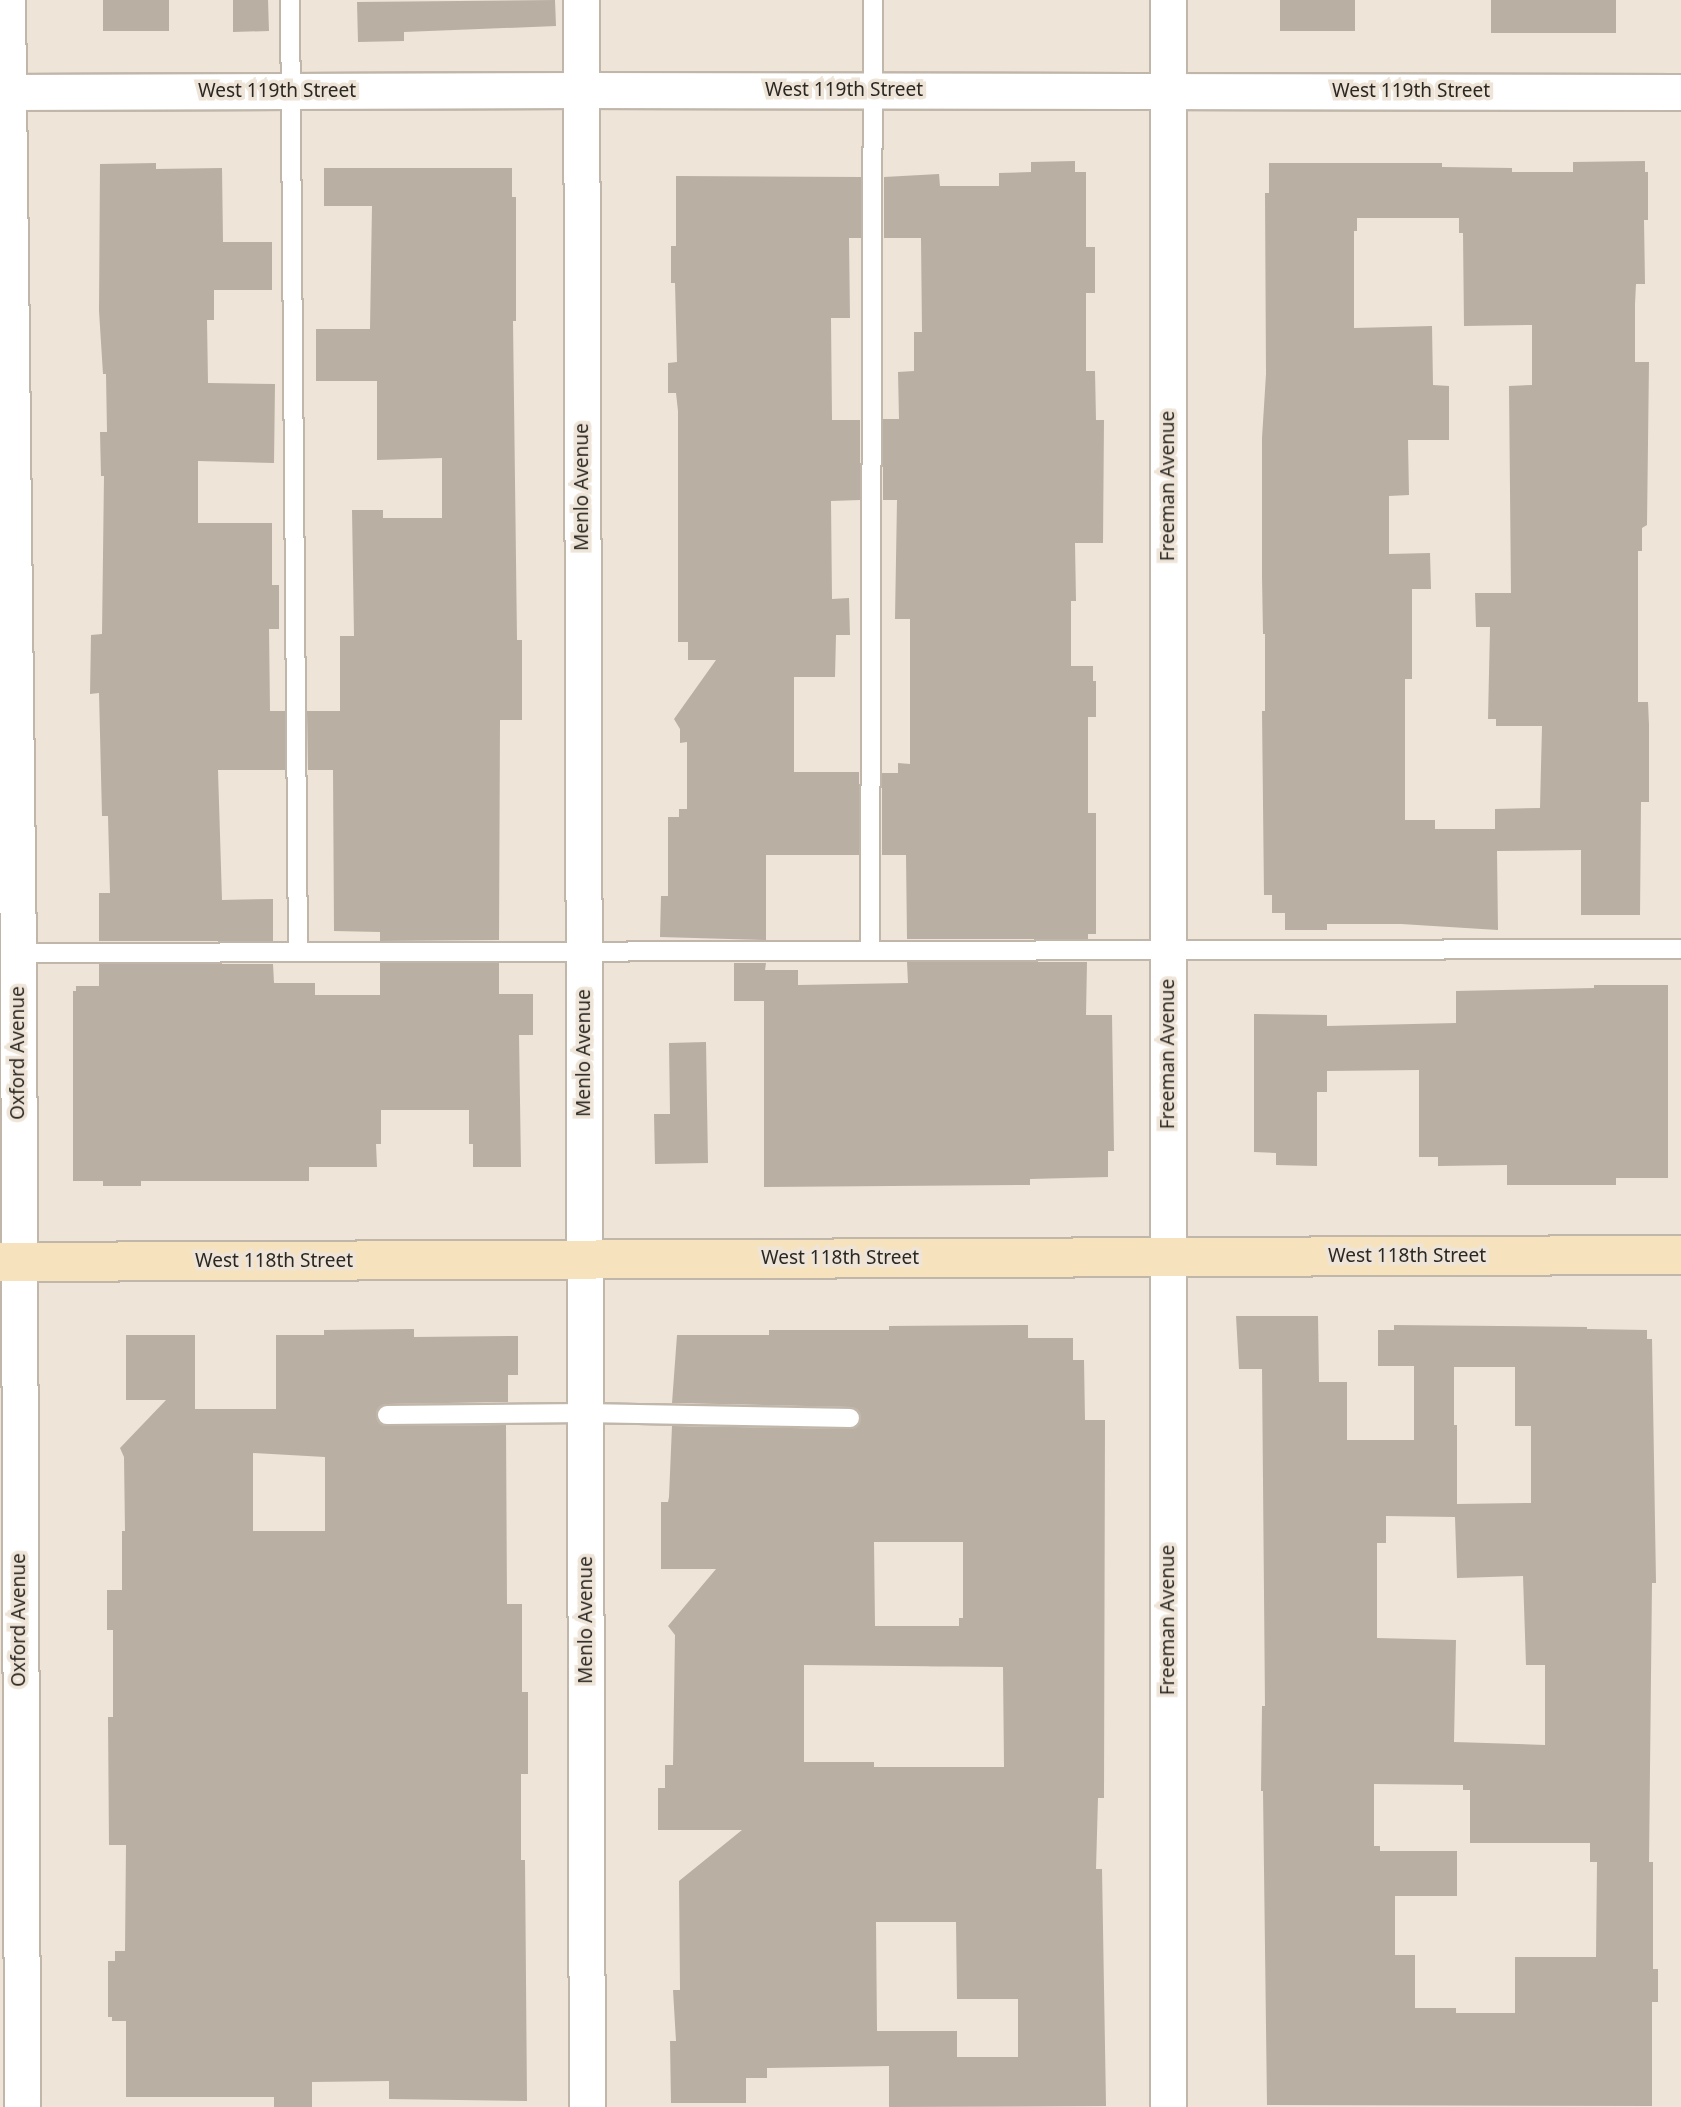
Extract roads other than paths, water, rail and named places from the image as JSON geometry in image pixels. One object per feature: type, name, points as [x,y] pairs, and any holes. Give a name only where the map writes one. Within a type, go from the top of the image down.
[{"type":"street","name":"Oxford Avenue","points":[[7,0],[18,953],[9,1262],[22,2107]]},
{"type":"street","name":"Menlo Avenue","points":[[581,0],[587,2107]]},
{"type":"street","name":"Freeman Avenue","points":[[1168,0],[1168,2107]]},
{"type":"street","name":"West 119th Street","points":[[8,92],[1681,92]]},
{"type":"street","name":"West 118th Street","points":[[9,1262],[1681,1255]]},
{"type":"lane","points":[[290,0],[298,952]]},
{"type":"lane","points":[[870,951],[873,0]]},
{"type":"lane","points":[[18,953],[1681,949]]},
{"type":"lane","points":[[387,1415],[585,1413],[850,1418]]}]
